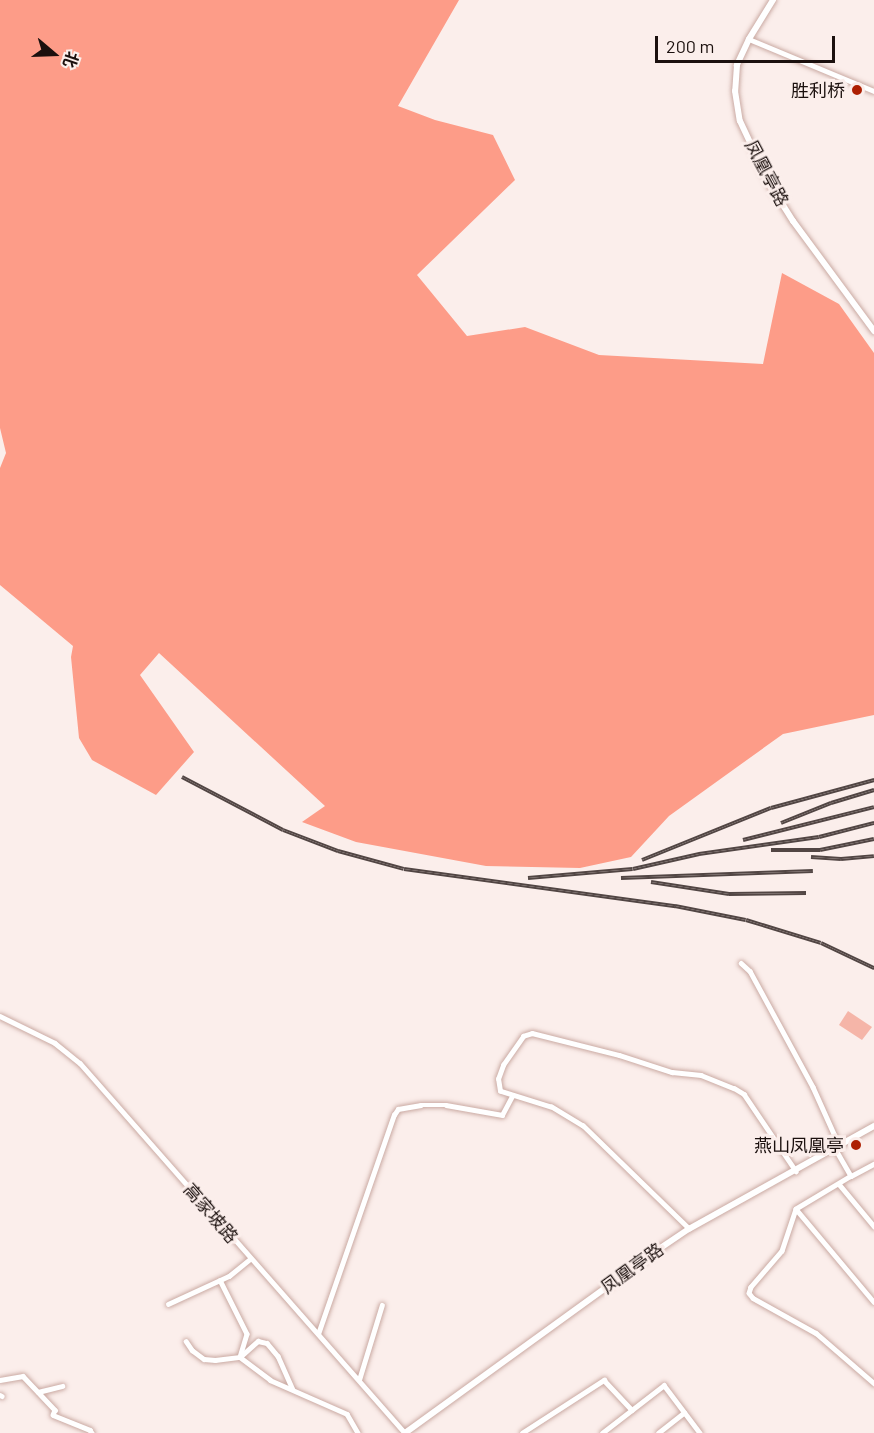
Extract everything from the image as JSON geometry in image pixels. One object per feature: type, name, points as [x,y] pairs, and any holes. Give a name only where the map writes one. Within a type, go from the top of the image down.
[{"type":"street","name":"凤凰亭路","points":[[773,0],[749,39],[737,65],[735,104],[740,121],[769,183],[793,221],[874,331]]},
{"type":"street","points":[[749,39],[874,91]]},
{"type":"street","points":[[741,963],[750,971],[813,1087],[851,1176]]},
{"type":"street","name":"高家坡路","points":[[0,1016],[56,1043],[80,1063],[405,1433]]},
{"type":"street","points":[[689,1229],[583,1126],[551,1107],[500,1091],[498,1079],[510,1053],[527,1033],[611,1053],[672,1072],[701,1075],[744,1094],[796,1171]]},
{"type":"street","points":[[318,1334],[398,1109],[421,1105],[446,1105],[502,1115],[512,1096]]},
{"type":"street","name":"凤凰亭路","points":[[405,1433],[689,1229],[874,1126]]},
{"type":"street","points":[[874,1164],[796,1209],[782,1251],[748,1293],[816,1333],[874,1383]]},
{"type":"street","points":[[839,1184],[874,1226]]},
{"type":"street","points":[[796,1209],[874,1302]]},
{"type":"street","points":[[168,1304],[220,1280],[250,1259]]},
{"type":"street","points":[[220,1280],[247,1334],[240,1357]]},
{"type":"street","points":[[359,1380],[382,1305]]},
{"type":"street","points":[[186,1341],[192,1350],[204,1359],[215,1360],[240,1357],[258,1341],[267,1343],[278,1356],[294,1390]]},
{"type":"street","points":[[240,1357],[270,1380],[348,1414],[358,1433]]},
{"type":"street","points":[[0,1380],[12,1380],[23,1376],[55,1410],[53,1415],[90,1430],[92,1433]]},
{"type":"street","points":[[522,1433],[604,1380],[632,1410]]},
{"type":"street","points":[[602,1433],[664,1385],[700,1433]]},
{"type":"street","points":[[38,1392],[62,1386]]},
{"type":"street","points":[[658,1433],[684,1413]]},
{"type":"shaded area","points":[[0,0],[459,0],[398,106],[435,120],[493,135],[515,180],[417,275],[467,336],[525,327],[599,355],[763,364],[782,273],[839,304],[874,353],[874,715],[783,734],[669,816],[631,857],[580,868],[486,866],[356,842],[302,822],[325,806],[159,653],[140,675],[194,752],[156,795],[92,760],[79,738],[71,657],[73,646],[0,585],[0,468],[6,453],[0,428]]},
{"type":"shaded area","points":[[848,1011],[872,1027],[862,1040],[839,1025]]},
{"type":"railway","points":[[182,777],[283,830],[338,851],[404,869],[675,906],[746,920],[821,943],[874,968]]},
{"type":"railway","points":[[642,860],[771,808],[874,780]]},
{"type":"railway","points":[[781,823],[831,803],[874,790]]},
{"type":"railway","points":[[743,840],[874,807]]},
{"type":"railway","points":[[528,878],[633,869],[699,854],[819,837],[874,823]]},
{"type":"railway","points":[[771,850],[820,850],[874,839]]},
{"type":"railway","points":[[811,857],[841,859],[874,856]]},
{"type":"railway","points":[[621,878],[813,871]]},
{"type":"railway","points":[[651,882],[729,894],[806,893]]},
{"type":"place","name":"胜利桥","points":[[857,90]]},
{"type":"place","name":"燕山凤凰亭","points":[[856,1145]]}]
